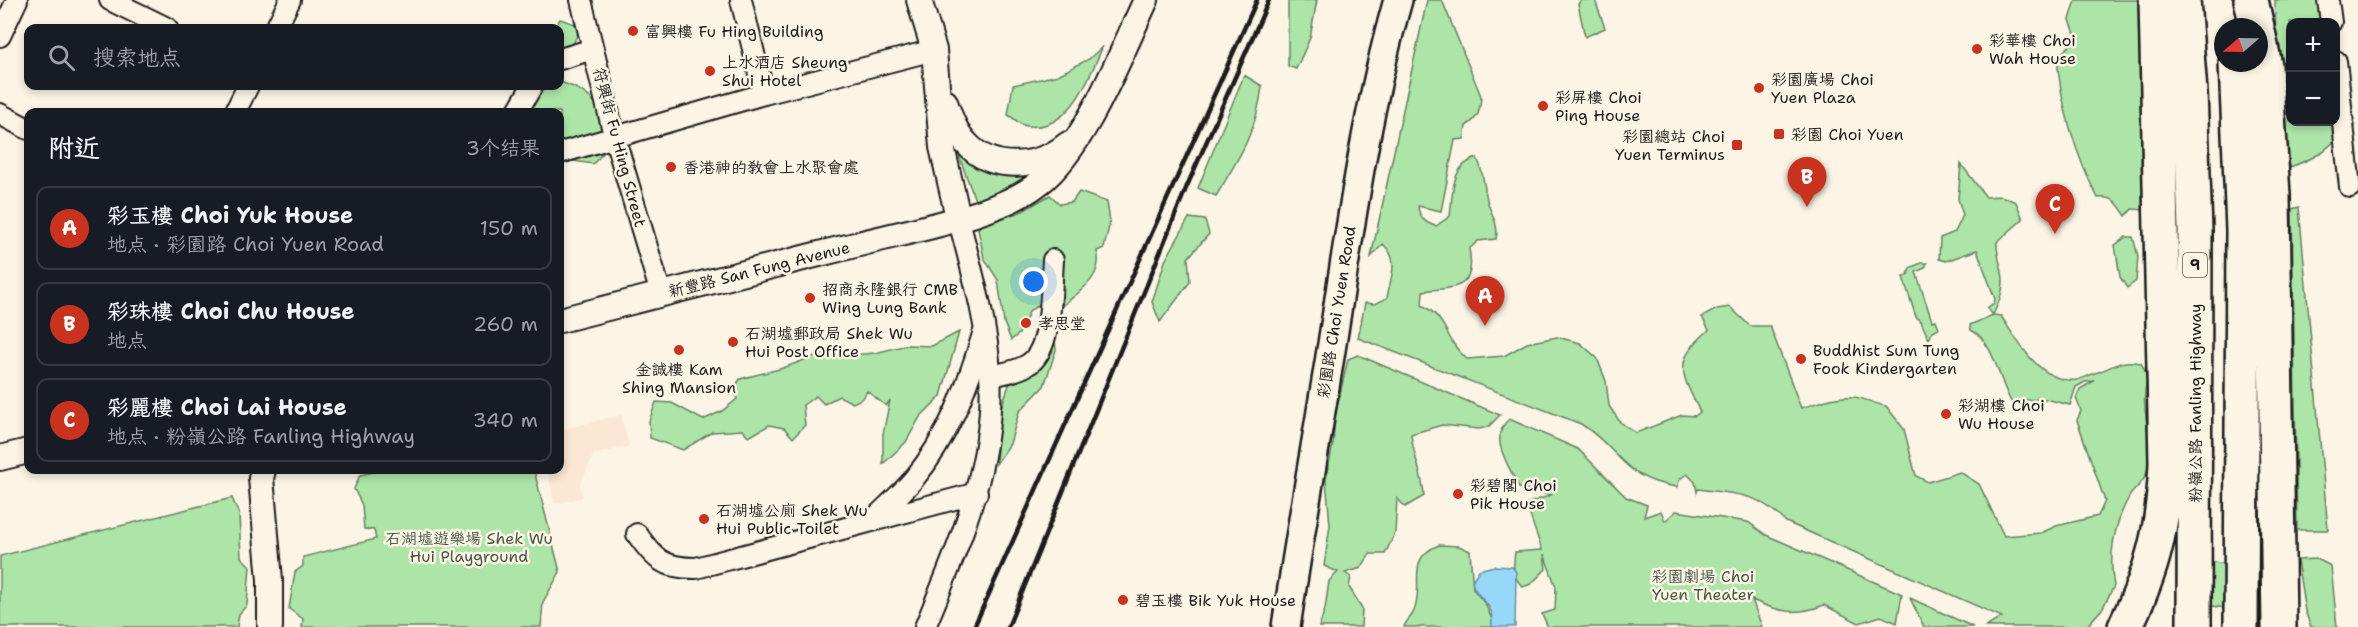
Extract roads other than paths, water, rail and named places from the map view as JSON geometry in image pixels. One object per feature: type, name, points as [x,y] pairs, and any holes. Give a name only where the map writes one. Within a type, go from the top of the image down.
[{"type":"highway","points":[[2126,627],[2148,578],[2159,541],[2164,508],[2165,452],[2156,0]]},
{"type":"highway","name":"粉嶺公路 Fanling Highway","points":[[2183,0],[2190,92],[2194,218],[2194,627]]},
{"type":"highway","points":[[2234,0],[2235,18]]},
{"type":"highway","points":[[2252,0],[2255,18]]},
{"type":"highway","points":[[2236,72],[2243,230],[2244,407],[2241,627]]},
{"type":"highway","points":[[2265,72],[2273,195],[2279,627]]},
{"type":"main road","name":"彩園路 Choi Yuen Road","points":[[1286,627],[1309,472],[1358,178],[1380,62],[1398,0]]},
{"type":"street","points":[[0,36],[17,0]]},
{"type":"street","points":[[110,0],[159,24]]},
{"type":"street","points":[[278,24],[291,0]]},
{"type":"street","name":"符興街 Fu Hing Street","points":[[581,0],[615,138],[661,294]]},
{"type":"street","points":[[741,0],[764,94]]},
{"type":"street","points":[[919,0],[934,50],[942,147],[984,328],[991,376],[987,432],[977,493],[925,627]]},
{"type":"street","name":"新豐路 San Fung Avenue","points":[[564,319],[958,217],[999,205],[1040,183],[1063,160],[1077,137],[1146,0]]},
{"type":"street","points":[[2328,0],[2330,18]]},
{"type":"street","points":[[564,58],[593,49]]},
{"type":"street","points":[[564,152],[764,94],[934,50]]},
{"type":"street","points":[[2338,72],[2351,138],[2350,187]]},
{"type":"street","points":[[938,84],[958,133],[973,150],[991,160],[1014,164],[1041,159],[1058,153],[1077,137]]},
{"type":"street","points":[[237,108],[246,90]]},
{"type":"street","points":[[519,108],[530,90]]},
{"type":"street","points":[[0,114],[24,127]]},
{"type":"street","points":[[991,376],[1029,364],[1040,349],[1047,332],[1053,260]]},
{"type":"street","points":[[872,522],[913,480],[947,432],[971,375],[984,328]]},
{"type":"street","points":[[0,458],[24,452]]},
{"type":"street","points":[[259,474],[270,580],[270,627]]},
{"type":"street","points":[[637,534],[651,555],[673,568],[696,568],[977,493]]},
{"type":"water","points":[[1494,566],[1512,567],[1516,572],[1515,627],[1492,627],[1491,611],[1473,586],[1472,581],[1479,570]]},
{"type":"railway","points":[[974,627],[1257,0]]},
{"type":"railway","points":[[1008,627],[1187,186],[1269,0]]},
{"type":"place","name":"富興樓 Fu Hing Building","points":[[633,31]]},
{"type":"place","name":"彩華樓 Choi Wah House","points":[[1977,49]]},
{"type":"place","name":"上水酒店 Sheung Shui Hotel","points":[[710,71]]},
{"type":"place","name":"彩園廣場 Choi Yuen Plaza","points":[[1759,88]]},
{"type":"place","name":"彩屏樓 Choi Ping House","points":[[1543,106]]},
{"type":"place","name":"彩園 Choi Yuen","points":[[1779,134]]},
{"type":"place","name":"彩園總站 Choi Yuen Terminus","points":[[1737,145]]},
{"type":"place","name":"香港神的教會上水聚會處","points":[[671,167]]},
{"type":"place","name":"彩珠樓 Choi Chu House","points":[[1807,207]]},
{"type":"place","name":"彩麗樓 Choi Lai House","points":[[2055,234]]},
{"type":"place","name":"招商永隆銀行 CMB Wing Lung Bank","points":[[810,298]]},
{"type":"place","name":"孝思堂","points":[[1026,323]]},
{"type":"place","name":"彩玉樓 Choi Yuk House","points":[[1485,326]]},
{"type":"place","name":"石湖墟郵政局 Shek Wu Hui Post Office","points":[[733,342]]},
{"type":"place","name":"金誠樓 Kam Shing Mansion","points":[[679,350]]},
{"type":"place","name":"Buddhist Sum Tung Fook Kindergarten","points":[[1801,359]]},
{"type":"place","name":"彩湖樓 Choi Wu House","points":[[1946,414]]},
{"type":"place","name":"彩碧閣 Choi Pik House","points":[[1458,494]]},
{"type":"place","name":"石湖墟公廁 Shek Wu Hui Public Toilet","points":[[704,519]]},
{"type":"place","name":"碧玉樓 Bik Yuk House","points":[[1123,600]]},
{"type":"park label","name":"石湖墟遊樂場 Shek Wu Hui Playground","points":[[469,547]]},
{"type":"park label","name":"彩園劇場 Choi Yuen Theater","points":[[1703,585]]}]
